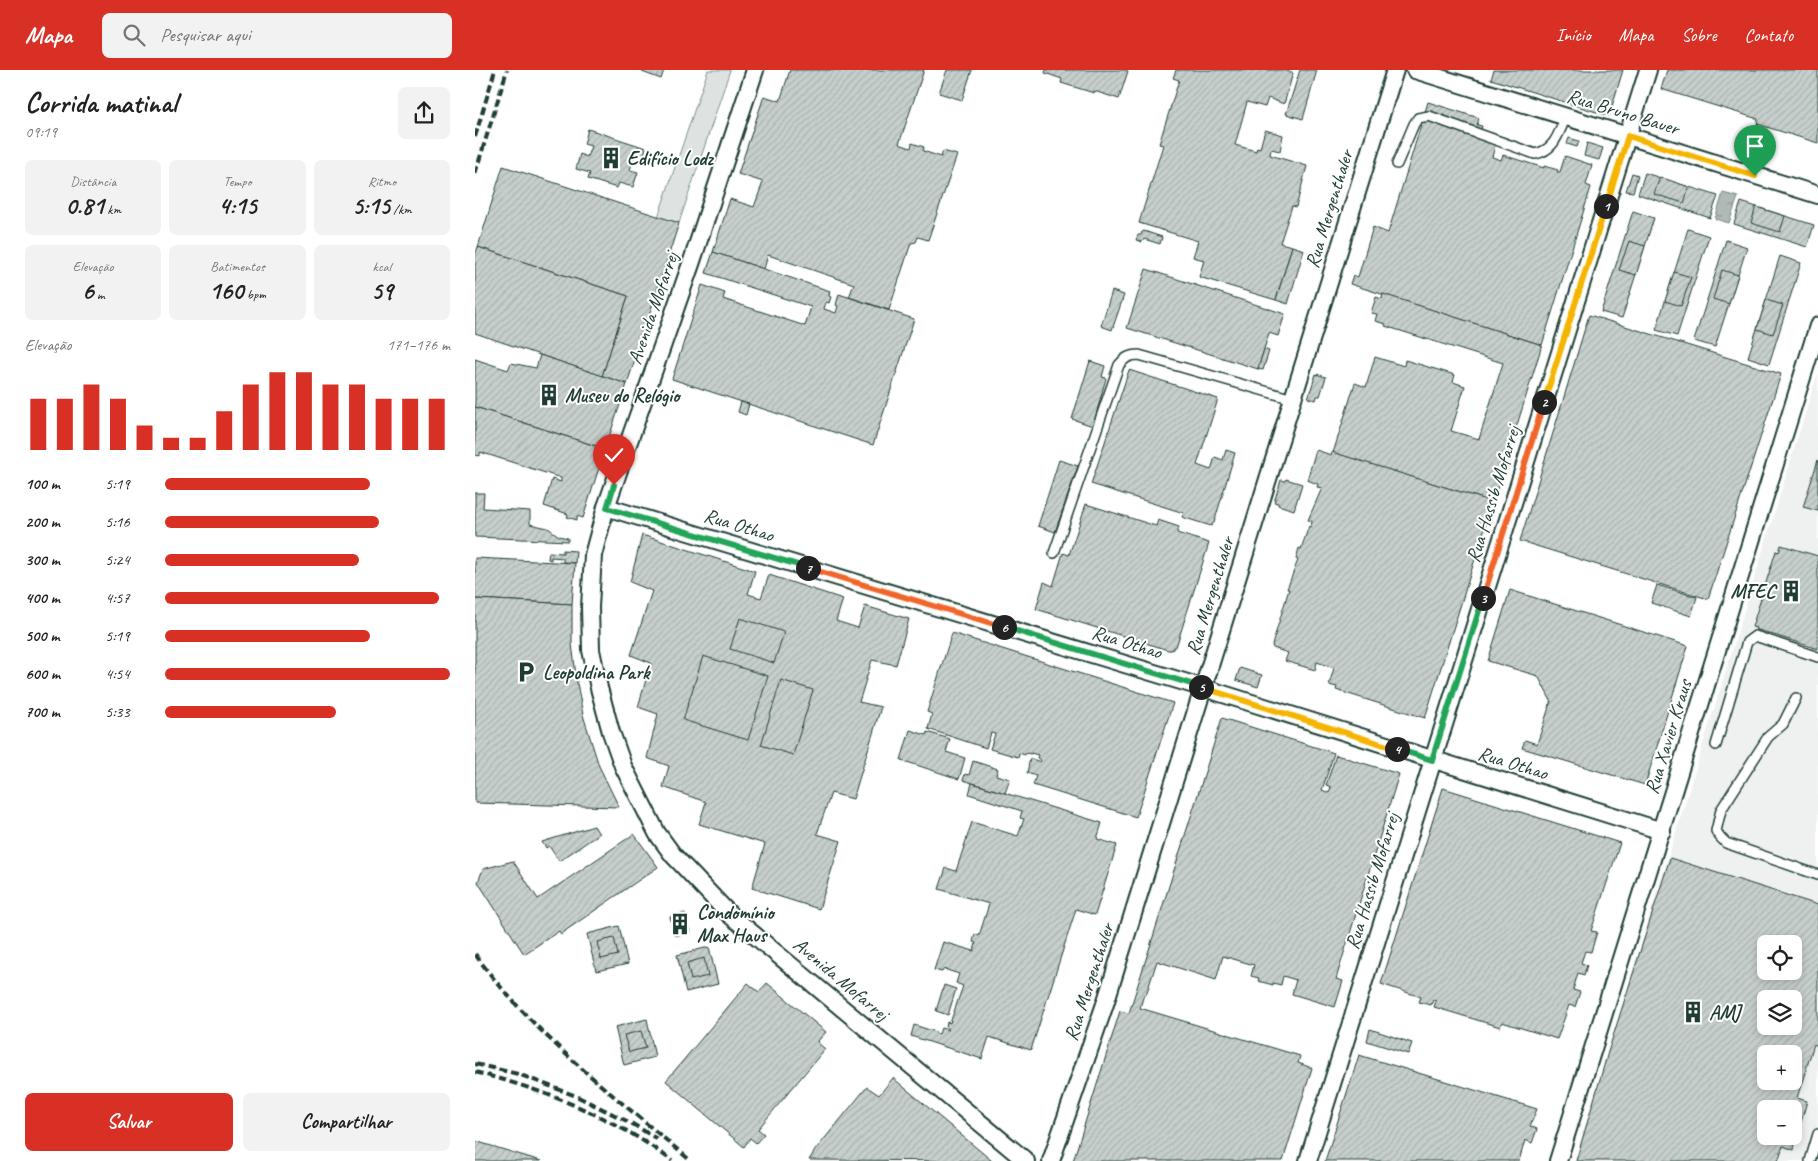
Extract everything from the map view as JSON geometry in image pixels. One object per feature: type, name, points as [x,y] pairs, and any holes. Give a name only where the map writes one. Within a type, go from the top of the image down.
[{"type":"street","name":"Avenida Mofarrej","points":[[755,70],[607,508],[593,555],[589,607],[591,650],[599,688],[623,766],[657,833],[673,855],[729,914],[1026,1161]]},
{"type":"street","name":"Rua Mergenthaler","points":[[1051,1161],[1105,1004],[1395,70]]},
{"type":"street","name":"Rua Bruno Bauer","points":[[1415,70],[1818,195]]},
{"type":"street","name":"Rua Hassib Mofarrej","points":[[1308,1161],[1648,70]]},
{"type":"street","name":"Rua Xavier Kraus","points":[[1558,1161],[1818,326]]},
{"type":"street","name":"Rua Othao","points":[[607,508],[1204,688],[1662,831]]},
{"type":"lane","points":[[1397,164],[1413,124],[1418,118],[1429,116],[1535,154],[1549,148],[1554,143],[1566,117]]},
{"type":"lane","points":[[1054,553],[1119,365],[1130,355],[1139,355],[1293,400]]},
{"type":"lane","points":[[1716,745],[1749,639],[1755,636],[1818,657]]},
{"type":"lane","points":[[1796,698],[1783,724],[1768,737],[1721,810],[1716,831],[1726,843],[1818,875]]},
{"type":"lane","points":[[1809,1161],[1818,1134]]},
{"type":"shaded area","points":[[708,70],[730,70],[679,223],[658,217]]},
{"type":"shaded area","points":[[1818,372],[1818,1161],[1574,1161]]},
{"type":"water","points":[[1723,193],[1738,197],[1729,223],[1715,219]]},
{"type":"building","points":[[643,70],[664,70],[661,79],[642,72]]},
{"type":"building","points":[[790,70],[924,70],[899,144],[911,148],[912,143],[924,147],[923,151],[941,157],[943,151],[957,155],[928,240],[918,237],[916,242],[911,243],[889,310],[849,297],[854,284],[768,255],[764,269],[713,252],[730,199],[754,207],[763,182],[738,174],[764,96],[780,101]]},
{"type":"building","points":[[947,70],[972,70],[962,100],[939,93]]},
{"type":"building","points":[[1046,70],[1128,71],[1119,99],[1061,83],[1062,79],[1045,73]]},
{"type":"building","points":[[1176,70],[1283,70],[1293,73],[1284,104],[1268,98],[1265,107],[1247,102],[1235,145],[1256,151],[1257,147],[1260,148],[1265,130],[1283,135],[1280,151],[1271,149],[1270,155],[1307,166],[1296,207],[1292,206],[1280,243],[1292,246],[1276,300],[1199,277],[1204,260],[1193,257],[1198,241],[1139,223],[1163,145],[1159,144],[1179,80],[1173,78]]},
{"type":"building","points":[[1300,70],[1317,70],[1303,119],[1286,114]]},
{"type":"building","points":[[1494,70],[1623,70],[1609,116],[1491,79]]},
{"type":"building","points":[[1667,70],[1818,70],[1818,143],[1757,124],[1758,119],[1661,89]]},
{"type":"building","points":[[1428,102],[1479,118],[1477,125],[1482,126],[1479,137],[1496,142],[1492,157],[1501,160],[1503,155],[1544,168],[1544,166],[1558,170],[1557,172],[1560,172],[1565,156],[1592,165],[1586,185],[1591,187],[1542,345],[1350,284],[1353,275],[1358,277],[1373,227],[1388,233]]},
{"type":"building","name":"Edifício Lodz","points":[[588,129],[646,148],[641,163],[633,160],[630,170],[638,172],[633,187],[619,183],[617,188],[588,179],[590,173],[576,169],[580,154],[587,157],[591,146],[584,144]]},
{"type":"building","points":[[1569,138],[1579,141],[1577,147],[1567,144]]},
{"type":"building","points":[[1587,143],[1603,148],[1599,160],[1584,156]]},
{"type":"building","points":[[503,166],[679,223],[627,384],[602,376],[628,296],[478,247]]},
{"type":"building","points":[[1632,173],[1638,175],[1633,192],[1626,191]]},
{"type":"building","points":[[1645,173],[1718,196],[1710,218],[1638,194]]},
{"type":"building","points":[[1660,177],[1689,187],[1684,203],[1654,194]]},
{"type":"building","points":[[1741,202],[1814,225],[1807,247],[1734,224]]},
{"type":"building","points":[[1756,207],[1785,216],[1780,232],[1751,223]]},
{"type":"building","points":[[1633,211],[1654,218],[1622,318],[1601,312]]},
{"type":"building","points":[[1688,229],[1709,236],[1677,336],[1656,330]]},
{"type":"building","points":[[1144,231],[1162,237],[1160,244],[1144,239],[1142,242],[1136,240],[1138,235],[1141,235]]},
{"type":"building","points":[[1726,240],[1747,247],[1715,347],[1694,341]]},
{"type":"building","points":[[1629,241],[1645,246],[1636,275],[1619,270]]},
{"type":"building","points":[[1292,246],[1304,250],[1288,304],[1276,300]]},
{"type":"building","points":[[478,247],[628,296],[602,376],[475,333],[475,255]]},
{"type":"building","points":[[713,252],[830,291],[829,303],[826,302],[824,309],[836,313],[839,294],[914,319],[873,445],[672,379],[702,285],[725,293],[723,299],[805,326],[811,307],[706,273]]},
{"type":"building","points":[[1780,256],[1801,263],[1769,364],[1748,357]]},
{"type":"building","points":[[1146,269],[1285,314],[1278,336],[1269,333],[1258,369],[1127,328]]},
{"type":"building","points":[[1722,270],[1738,275],[1729,304],[1713,299]]},
{"type":"building","points":[[1674,272],[1691,277],[1681,306],[1665,301]]},
{"type":"building","points":[[1112,291],[1124,295],[1112,330],[1101,326]]},
{"type":"building","points":[[1383,294],[1542,345],[1493,502],[1333,453],[1355,383],[1366,387],[1375,357],[1404,366],[1405,360],[1455,375],[1453,382],[1465,386],[1451,431],[1479,439],[1503,363],[1385,326],[1386,324],[1375,321],[1377,314],[1371,313],[1376,297],[1382,299]]},
{"type":"building","points":[[1766,300],[1783,305],[1773,334],[1757,329]]},
{"type":"building","points":[[1589,315],[1781,374],[1708,599],[1520,541]]},
{"type":"building","points":[[1264,349],[1269,351],[1263,370],[1258,369]]},
{"type":"building","name":"Museu do Relógio","points":[[540,355],[627,384],[605,449],[475,407],[475,359],[508,370],[511,363],[536,368]]},
{"type":"building","points":[[1090,361],[1105,366],[1102,377],[1106,378],[1093,426],[1072,419]]},
{"type":"building","points":[[1129,370],[1218,399],[1197,465],[1211,470],[1215,457],[1223,460],[1226,450],[1235,453],[1214,523],[1211,526],[1182,517],[1184,513],[1091,484]]},
{"type":"building","points":[[1316,374],[1326,377],[1320,396],[1317,396],[1316,400],[1308,398]]},
{"type":"building","points":[[741,402],[749,404],[746,415],[738,412]]},
{"type":"building","points":[[475,407],[605,449],[583,518],[577,516],[577,520],[567,517],[568,514],[544,506],[552,479],[561,482],[561,478],[480,452],[480,456],[475,455]]},
{"type":"building","points":[[1316,450],[1331,455],[1332,452],[1493,502],[1425,718],[1336,690],[1337,687],[1329,685],[1334,668],[1317,662],[1315,670],[1285,661],[1288,653],[1273,648],[1272,645],[1289,589],[1287,589],[1298,560],[1296,559],[1299,548],[1301,549],[1309,526],[1311,527],[1312,521],[1308,520],[1322,488],[1317,487],[1318,484],[1307,480]]},
{"type":"building","points":[[1059,460],[1078,466],[1055,532],[1038,526]]},
{"type":"building","points":[[1818,460],[1818,511],[1803,507]]},
{"type":"building","points":[[1286,479],[1302,484],[1294,510],[1274,502],[1281,480],[1285,481]]},
{"type":"building","points":[[475,493],[484,493],[483,508],[530,511],[530,524],[548,528],[559,536],[568,538],[568,541],[475,537]]},
{"type":"building","points":[[1086,504],[1156,526],[1158,520],[1179,527],[1177,533],[1209,543],[1177,644],[1172,650],[1036,609],[1044,582],[1053,586],[1063,553],[1069,555]]},
{"type":"building","points":[[642,535],[755,571],[748,594],[761,598],[769,575],[843,599],[836,621],[858,628],[865,606],[909,619],[896,665],[872,660],[859,702],[881,707],[853,799],[831,793],[817,834],[841,841],[819,909],[752,888],[765,844],[699,824],[706,802],[663,787],[669,766],[647,758],[658,714],[638,707],[651,663],[631,655],[652,591],[630,582]]},
{"type":"building","name":"MFEC","points":[[1781,545],[1818,556],[1818,649],[1752,627],[1776,551],[1779,552]]},
{"type":"building","points":[[563,550],[576,551],[575,563],[563,562],[563,558],[551,557],[551,560],[548,559],[549,552],[563,553]]},
{"type":"building","points":[[475,558],[575,563],[572,604],[475,599]]},
{"type":"building","points":[[1657,585],[1697,597],[1691,616],[1651,603]]},
{"type":"building","points":[[1510,590],[1688,646],[1645,785],[1522,748],[1525,740],[1537,744],[1551,701],[1538,676],[1488,661]]},
{"type":"building","points":[[475,599],[572,604],[572,644],[583,715],[599,766],[619,807],[475,803]]},
{"type":"building","points":[[740,618],[784,632],[774,663],[730,649]]},
{"type":"building","points":[[952,633],[1173,703],[1136,817],[1033,785],[1036,776],[1027,773],[1030,758],[1040,762],[1041,760],[1037,758],[1038,755],[1019,753],[1018,757],[990,749],[995,734],[991,733],[986,748],[928,729],[932,714],[927,712]]},
{"type":"building","points":[[703,656],[768,676],[748,740],[683,720]]},
{"type":"building","points":[[1240,668],[1262,675],[1258,687],[1236,680]]},
{"type":"building","points":[[781,680],[813,690],[793,755],[761,745]]},
{"type":"building","points":[[1222,718],[1334,753],[1322,790],[1329,793],[1331,787],[1326,785],[1336,755],[1399,774],[1336,979],[1343,981],[1335,1007],[1292,994],[1296,980],[1283,976],[1281,985],[1258,981],[1259,978],[1251,976],[1254,965],[1223,956],[1216,980],[1157,961],[1140,1008],[1300,1056],[1298,1063],[1312,1068],[1283,1161],[1073,1161],[1120,1011],[1129,1013]]},
{"type":"building","points":[[910,730],[926,735],[927,732],[950,739],[946,752],[965,758],[959,779],[901,760]]},
{"type":"building","points":[[973,761],[998,769],[996,775],[1010,779],[1005,793],[963,780],[965,774],[969,775]]},
{"type":"building","points":[[972,783],[1102,823],[1097,839],[1117,845],[1095,915],[1076,909],[1031,1050],[989,1037],[982,1059],[911,1036],[914,1025],[939,1034],[941,1028],[948,1030],[946,1028],[947,1022],[950,1023],[963,986],[956,983],[959,974],[944,969],[942,972],[934,970],[943,942],[974,951],[976,943],[973,942],[975,934],[979,936],[989,904],[939,889],[946,868],[956,871],[972,822],[1018,836],[1024,819],[1020,818],[1022,811],[969,794]]},
{"type":"building","points":[[1443,788],[1620,843],[1591,931],[1597,932],[1591,952],[1585,951],[1581,963],[1587,965],[1584,975],[1578,973],[1573,990],[1580,992],[1575,1007],[1569,1005],[1557,1039],[1502,1022],[1500,1027],[1434,1007],[1436,1001],[1433,1000],[1431,1005],[1419,1002],[1421,997],[1381,984]]},
{"type":"building","points":[[594,826],[599,834],[559,861],[549,846],[546,848],[542,842]]},
{"type":"building","points":[[634,834],[658,867],[561,934],[559,931],[524,954],[478,882],[483,869],[513,861],[538,899]]},
{"type":"building","name":"AMJ","points":[[1670,858],[1818,905],[1818,1046],[1814,1044],[1802,1082],[1802,1045],[1757,1045],[1757,1090],[1800,1090],[1797,1098],[1807,1101],[1802,1118],[1802,1100],[1757,1100],[1757,1145],[1795,1145],[1794,1150],[1783,1146],[1778,1161],[1576,1161],[1608,1052]]},
{"type":"building","name":"Condomínio Max Haus","points":[[685,913],[690,932],[675,936],[670,917]]},
{"type":"building","points":[[619,926],[628,964],[596,971],[587,934]]},
{"type":"building","points":[[614,938],[618,955],[601,959],[597,942]]},
{"type":"building","points":[[709,947],[718,984],[686,992],[677,955]]},
{"type":"building","points":[[704,958],[708,976],[691,980],[687,963]]},
{"type":"building","points":[[748,983],[759,992],[767,983],[826,1032],[817,1042],[825,1049],[758,1129],[764,1134],[756,1143],[750,1138],[744,1147],[666,1081]]},
{"type":"building","points":[[944,985],[956,989],[948,1015],[936,1011]]},
{"type":"building","points":[[647,1019],[655,1057],[624,1065],[615,1027]]},
{"type":"building","points":[[1370,1029],[1412,1043],[1408,1054],[1367,1041]]},
{"type":"building","points":[[641,1031],[646,1048],[629,1052],[624,1035]]},
{"type":"building","points":[[1359,1055],[1537,1109],[1530,1126],[1537,1129],[1532,1143],[1525,1140],[1519,1161],[1325,1161]]},
{"type":"building","points":[[893,1078],[992,1161],[809,1160],[867,1087],[879,1095]]},
{"type":"building","points":[[475,1141],[541,1161],[475,1161]]},
{"type":"railway","points":[[475,137],[495,70]]},
{"type":"railway","points":[[475,174],[507,70]]},
{"type":"railway","points":[[475,954],[523,1011],[576,1064],[691,1161]]},
{"type":"railway","points":[[475,1064],[518,1074],[576,1096],[631,1123],[657,1139]]},
{"type":"railway","points":[[475,1072],[553,1096],[603,1118],[650,1145],[672,1161]]},
{"type":"place","name":"Edifício Lodz","points":[[611,158]]},
{"type":"place","name":"Museu do Relógio","points":[[549,395]]},
{"type":"place","name":"MFEC","points":[[1791,591]]},
{"type":"place","name":"Leopoldina Park","points":[[526,672]]},
{"type":"place","name":"Condomínio Max Haus","points":[[680,924]]},
{"type":"place","name":"AMJ","points":[[1693,1012]]},
{"type":"route","points":[[614,485],[607,508],[1204,688],[1432,760],[1628,136],[1755,176]]}]
